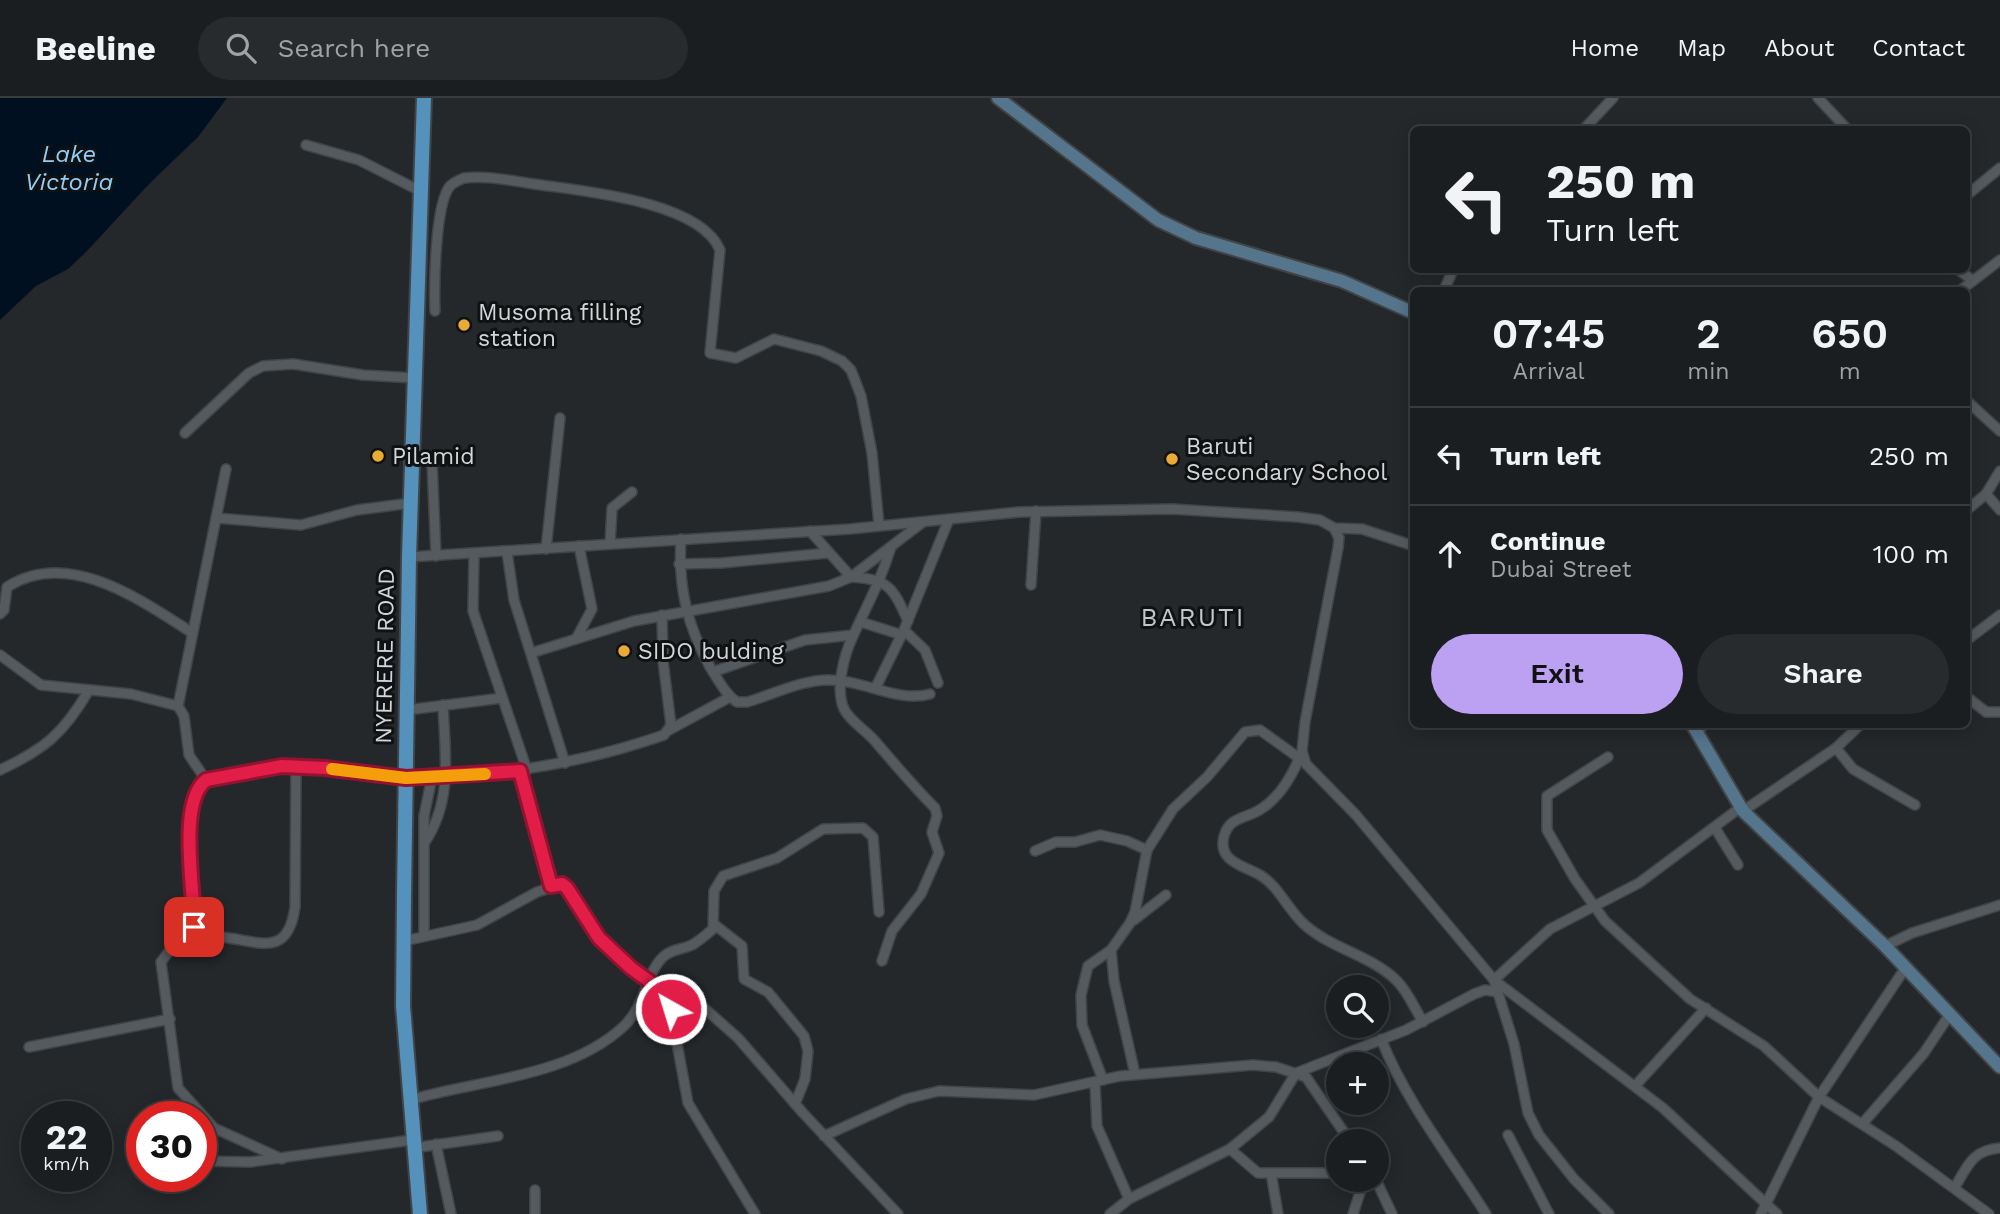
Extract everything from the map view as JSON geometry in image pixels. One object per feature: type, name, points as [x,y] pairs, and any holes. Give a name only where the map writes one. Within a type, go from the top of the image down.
[{"type":"main road","name":"NYERERE ROAD","points":[[420,1214],[403,1006],[409,557],[424,98]]},
{"type":"street","points":[[998,98],[1158,220],[1196,237],[1342,281],[1410,311]]},
{"type":"street","points":[[1587,126],[1613,98]]},
{"type":"street","points":[[1818,98],[1844,126]]},
{"type":"street","points":[[306,145],[359,160],[420,191]]},
{"type":"street","points":[[1970,193],[2000,168]]},
{"type":"street","points":[[435,311],[435,264],[446,193],[454,183],[464,178],[611,195],[657,207],[694,223],[716,240],[720,250],[710,354],[731,359],[766,341],[785,341],[833,356],[851,370],[861,396],[872,453],[878,525]]},
{"type":"street","points":[[1965,287],[2000,260]]},
{"type":"street","points":[[1963,273],[1973,281]]},
{"type":"street","points":[[185,433],[249,373],[262,366],[293,364],[363,375],[414,378]]},
{"type":"street","points":[[1970,404],[2000,431]]},
{"type":"street","points":[[546,549],[561,418]]},
{"type":"street","points":[[432,462],[436,556]]},
{"type":"street","points":[[206,780],[191,763],[184,716],[178,706],[226,469]]},
{"type":"street","points":[[1970,507],[1986,494],[2000,471]]},
{"type":"street","points":[[610,544],[611,508],[632,492]]},
{"type":"street","points":[[1986,494],[2000,510]]},
{"type":"street","points":[[216,518],[301,525],[357,510],[411,503]]},
{"type":"street","points":[[409,557],[810,531],[1036,511],[1143,509],[1271,513],[1320,520],[1334,528],[1362,528],[1410,545]]},
{"type":"street","points":[[1031,585],[1036,511]]},
{"type":"street","points":[[876,687],[904,628],[949,519]]},
{"type":"street","points":[[851,578],[923,522]]},
{"type":"street","points":[[1334,528],[1339,538],[1338,548],[1311,679],[1300,755],[1285,784],[1264,806],[1239,818],[1228,827],[1223,839],[1227,856],[1235,865],[1260,875],[1298,919],[1317,934],[1397,981],[1423,1022]]},
{"type":"street","points":[[810,531],[851,578]]},
{"type":"street","points":[[681,539],[680,564],[685,611],[713,672],[730,697],[737,702],[747,702],[810,683],[841,680],[914,697],[930,694]]},
{"type":"street","points":[[576,639],[592,610],[579,546]]},
{"type":"street","points":[[882,961],[893,928],[921,894],[939,848],[932,832],[937,816],[934,807],[846,712],[841,680],[853,635],[881,582],[891,547]]},
{"type":"street","points":[[507,552],[514,600],[565,763]]},
{"type":"street","points":[[680,564],[828,553]]},
{"type":"street","points":[[474,554],[471,595],[473,611],[524,770],[551,886]]},
{"type":"street","points":[[0,614],[4,610],[7,586],[35,573],[55,573],[101,582],[150,606],[191,632]]},
{"type":"street","points":[[531,653],[662,615],[793,593],[851,578],[881,582],[891,589],[904,628],[925,650],[938,683]]},
{"type":"street","points":[[662,615],[669,730]]},
{"type":"street","points":[[1970,638],[2000,615]]},
{"type":"street","points":[[861,622],[904,628]]},
{"type":"street","points":[[713,672],[805,640],[853,635]]},
{"type":"street","points":[[0,655],[41,685],[131,694],[178,706]]},
{"type":"street","points":[[0,770],[53,741],[71,721],[89,690]]},
{"type":"street","points":[[282,1159],[214,1128],[191,1105],[175,1080],[170,1019],[161,962],[170,950],[192,936],[194,927],[192,800],[197,787],[206,780],[249,770],[296,766],[406,778],[524,770],[565,763],[649,740],[730,697]]},
{"type":"street","points":[[407,710],[502,698]]},
{"type":"street","points":[[1970,699],[1986,712],[2000,712]]},
{"type":"street","points":[[424,843],[439,816],[446,777],[443,705]]},
{"type":"street","points":[[1699,728],[1742,809],[1885,946],[1950,1014],[1995,1051],[2000,1067]]},
{"type":"street","points":[[1494,980],[1550,929],[1639,883],[1742,809],[1836,748],[1857,728]]},
{"type":"street","points":[[1129,1199],[1097,1126],[1099,1082],[1082,1025],[1081,996],[1088,966],[1111,950],[1130,923],[1135,912],[1147,850],[1179,801],[1208,777],[1245,732],[1260,730],[1300,755],[1356,815],[1494,980],[1663,1108],[1763,1209],[1777,1214]]},
{"type":"street","points":[[1836,748],[1853,769],[1915,805]]},
{"type":"street","points":[[1608,757],[1547,796],[1545,803],[1547,830],[1594,907],[1680,990],[1784,1061],[1819,1097],[1863,1123],[1989,1214]]},
{"type":"street","points":[[186,940],[220,936],[261,944],[282,938],[291,928],[295,907],[296,766]]},
{"type":"street","points":[[424,936],[426,800],[432,777]]},
{"type":"street","points":[[410,1100],[438,1090],[504,1080],[591,1048],[616,1032],[635,1014],[664,956],[695,944],[715,925],[714,891],[723,876],[777,858],[818,831],[833,827],[863,828],[873,837],[879,912]]},
{"type":"street","points":[[1715,828],[1738,865]]},
{"type":"street","points":[[1035,851],[1056,842],[1075,842],[1100,835],[1126,841],[1147,850]]},
{"type":"street","points":[[404,941],[477,925],[551,886],[562,884],[599,938],[650,984],[668,995],[710,1012],[738,1038],[824,1136],[898,1214]]},
{"type":"street","points":[[1130,923],[1166,895]]},
{"type":"street","points":[[1885,946],[1912,933],[2000,905]]},
{"type":"street","points":[[715,925],[743,946],[744,979],[768,992],[804,1036],[808,1051],[807,1064],[795,1104]]},
{"type":"street","points":[[1111,950],[1114,981],[1135,1074]]},
{"type":"street","points":[[1763,1209],[1819,1097],[1906,968]]},
{"type":"street","points":[[1494,980],[1514,1044],[1528,1113],[1539,1135],[1574,1179],[1609,1214]]},
{"type":"street","points":[[1110,1214],[1129,1199],[1230,1149],[1269,1116],[1296,1073],[1423,1022],[1474,994],[1485,990],[1498,992]]},
{"type":"street","points":[[668,995],[688,1103],[755,1214]]},
{"type":"street","points":[[1635,1086],[1706,1008]]},
{"type":"street","points":[[1863,1123],[1924,1054],[1950,1014]]},
{"type":"street","points":[[29,1047],[170,1019]]},
{"type":"street","points":[[1381,1039],[1392,1068],[1486,1214]]},
{"type":"street","points":[[824,1136],[906,1099],[927,1094],[963,1091],[1034,1095],[1135,1074],[1253,1065],[1296,1073],[1309,1081],[1342,1129]]},
{"type":"street","points":[[1508,1135],[1549,1214]]},
{"type":"street","points":[[217,1162],[282,1159],[498,1136]]},
{"type":"street","points":[[436,1144],[451,1214]]},
{"type":"street","points":[[1955,1187],[1972,1157],[1983,1151],[2000,1148]]},
{"type":"street","points":[[1230,1149],[1253,1170],[1271,1173],[1326,1173]]},
{"type":"street","points":[[1271,1173],[1278,1214]]},
{"type":"street","points":[[535,1190],[535,1214]]},
{"type":"street","points":[[1353,1214],[1360,1192]]},
{"type":"street","points":[[1382,1192],[1392,1214]]},
{"type":"water","name":"Lake Victoria","points":[[0,98],[227,98],[198,137],[150,183],[86,252],[68,269],[36,286],[0,320]]},
{"type":"slow traffic","points":[[332,769],[406,778],[485,774]]},
{"type":"place","name":"Musoma filling station","points":[[464,325]]},
{"type":"place","name":"Pilamid","points":[[378,456]]},
{"type":"place","name":"Baruti Secondary School","points":[[1172,459]]},
{"type":"place","name":"SIDO bulding","points":[[624,651]]},
{"type":"district","name":"BARUTI","points":[[1193,617]]},
{"type":"route","points":[[194,927],[192,800],[197,787],[206,780],[282,766],[325,768],[406,778],[520,771],[551,886],[562,884],[567,888],[599,938],[650,984],[668,995],[671,1009]]}]
